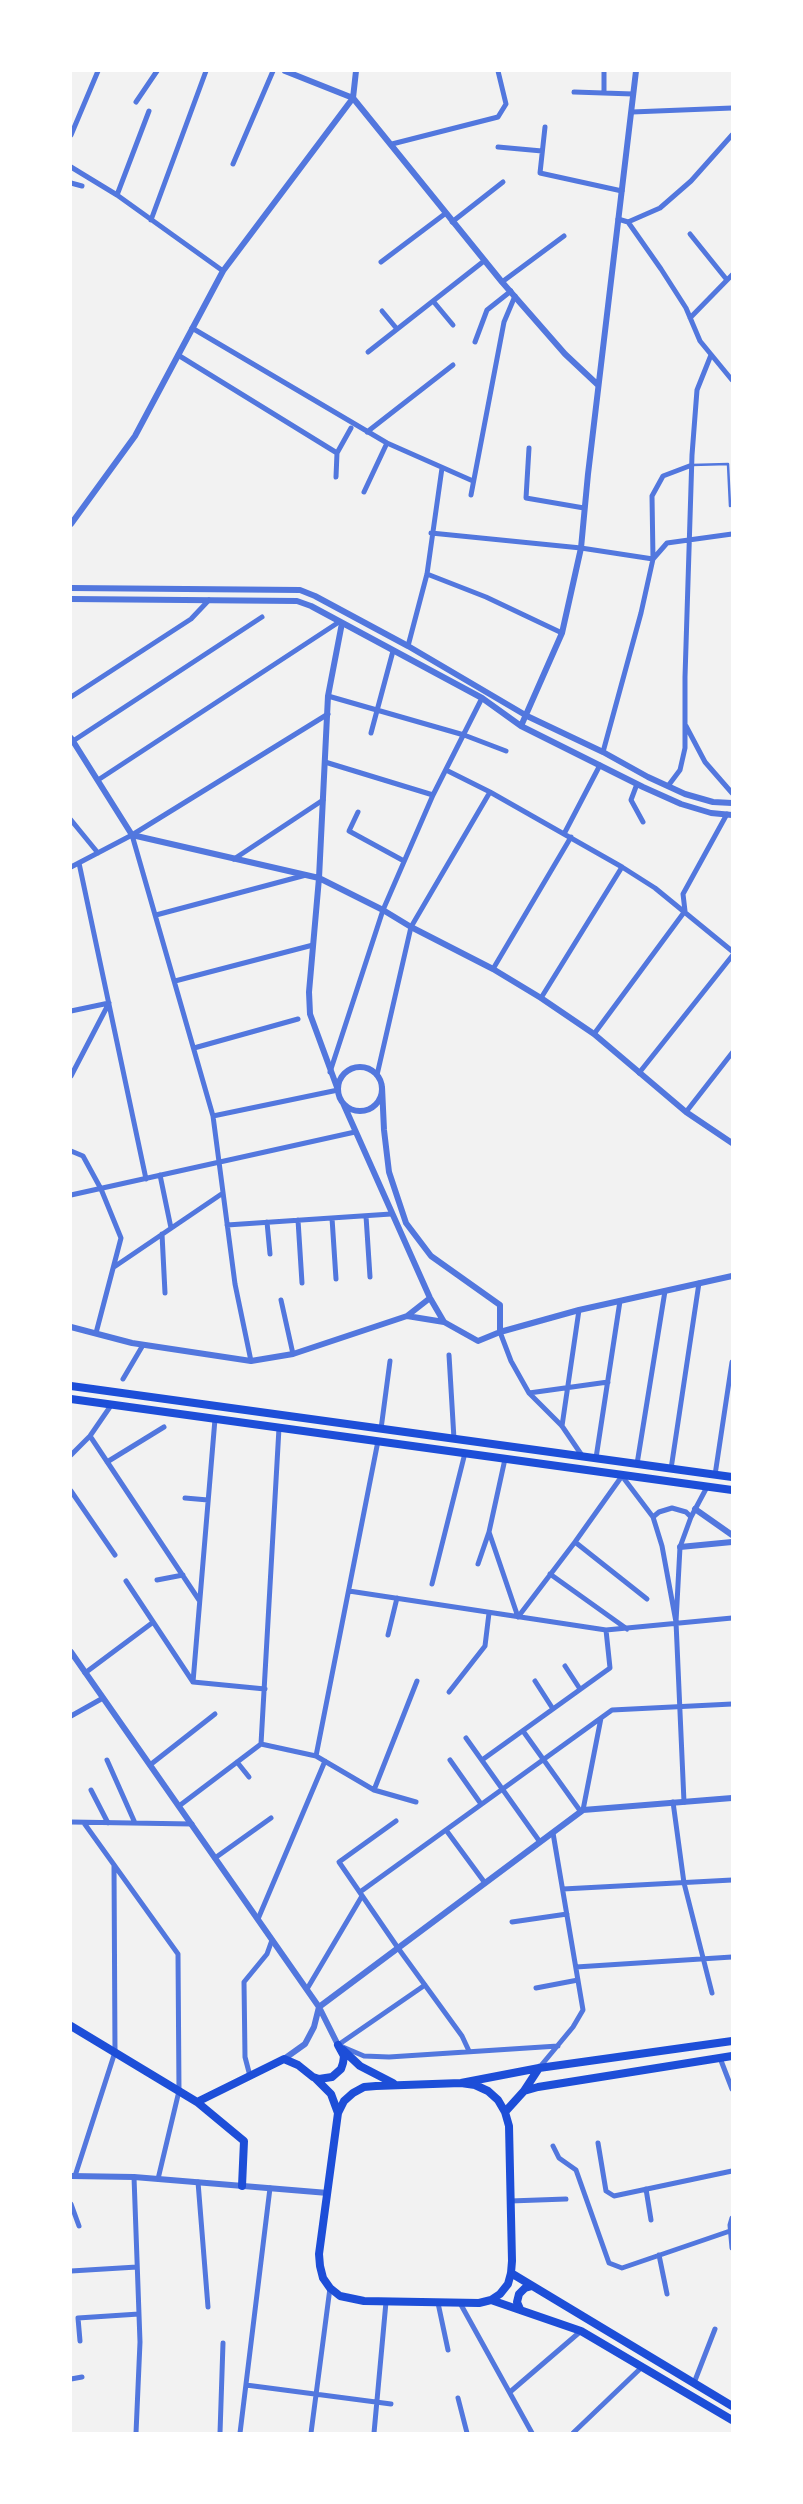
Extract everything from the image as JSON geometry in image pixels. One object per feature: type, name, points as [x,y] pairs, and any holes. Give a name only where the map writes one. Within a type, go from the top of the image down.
[{"type":"main road","points":[[71,1386],[732,1477]]},
{"type":"main road","points":[[71,1399],[732,1490]]},
{"type":"main road","points":[[71,2026],[197,2102],[244,2141],[242,2186]]},
{"type":"main road","points":[[461,2083],[475,2085],[488,2091],[498,2100],[505,2112],[509,2126],[511,2273],[504,2289],[490,2300],[479,2303],[460,2304],[351,2300],[340,2296],[330,2288],[323,2278],[319,2260],[338,2112],[344,2101],[353,2093],[364,2087],[461,2083],[539,2068],[732,2041]]},
{"type":"main road","points":[[314,2076],[326,2079],[337,2074],[344,2056],[338,2045]]},
{"type":"main road","points":[[338,2045],[360,2066],[398,2085]]},
{"type":"main road","points":[[524,2091],[588,2077],[732,2056]]},
{"type":"main road","points":[[197,2102],[284,2059],[298,2065],[314,2076],[331,2094],[338,2112]]},
{"type":"main road","points":[[505,2112],[524,2091],[539,2068]]},
{"type":"main road","points":[[511,2273],[732,2406]]},
{"type":"main road","points":[[520,2310],[517,2302],[519,2294],[525,2288],[532,2286]]},
{"type":"main road","points":[[490,2300],[582,2331],[732,2420]]},
{"type":"street","points":[[71,135],[98,71]]},
{"type":"street","points":[[136,102],[157,71]]},
{"type":"street","points":[[151,220],[206,71]]},
{"type":"street","points":[[233,164],[273,71]]},
{"type":"street","points":[[285,71],[298,74],[353,98],[392,144],[484,261],[565,354],[598,384]]},
{"type":"street","points":[[71,524],[135,436],[223,270],[353,98],[356,71]]},
{"type":"street","points":[[392,144],[498,117],[506,104],[498,71]]},
{"type":"street","points":[[604,71],[604,93]]},
{"type":"street","points":[[521,726],[562,633],[581,548],[598,384],[636,71]]},
{"type":"street","points":[[574,92],[633,94]]},
{"type":"street","points":[[632,112],[732,108]]},
{"type":"street","points":[[117,195],[149,111]]},
{"type":"street","points":[[545,127],[539,170],[544,175],[622,191]]},
{"type":"street","points":[[628,222],[660,208],[690,181],[732,135]]},
{"type":"street","points":[[498,147],[542,151]]},
{"type":"street","points":[[71,167],[117,195],[223,270]]},
{"type":"street","points":[[71,182],[82,186]]},
{"type":"street","points":[[452,222],[503,182]]},
{"type":"street","points":[[381,262],[446,213]]},
{"type":"street","points":[[618,219],[628,222],[661,269],[690,318],[700,341],[732,380]]},
{"type":"street","points":[[690,234],[727,280]]},
{"type":"street","points":[[502,282],[564,236]]},
{"type":"street","points":[[368,352],[484,261]]},
{"type":"street","points":[[690,318],[732,275]]},
{"type":"street","points":[[475,342],[487,310],[513,294]]},
{"type":"street","points":[[471,495],[504,322],[513,294]]},
{"type":"street","points":[[433,301],[453,324]]},
{"type":"street","points":[[382,311],[397,329]]},
{"type":"street","points":[[192,328],[387,443],[473,481]]},
{"type":"street","points":[[178,355],[337,453]]},
{"type":"street","points":[[668,786],[680,770],[685,748],[692,465],[697,390],[711,355]]},
{"type":"street","points":[[367,432],[453,365]]},
{"type":"street","points":[[336,477],[337,453],[351,428]]},
{"type":"street","points":[[364,492],[387,443]]},
{"type":"street","points":[[529,448],[526,498],[584,508]]},
{"type":"street","points":[[603,752],[641,613],[653,559],[652,496],[664,476],[692,465]]},
{"type":"street","points":[[408,646],[427,574],[431,533],[442,468]]},
{"type":"street","points":[[431,533],[581,548],[653,559]]},
{"type":"street","points":[[653,559],[667,543],[732,534]]},
{"type":"street","points":[[427,574],[486,597],[562,633]]},
{"type":"street","points":[[71,588],[300,590],[315,596],[408,646],[527,716],[603,752],[668,786],[713,802],[732,803]]},
{"type":"street","points":[[71,599],[297,601],[482,698],[521,726],[636,784],[681,804],[710,813],[729,814],[683,894],[685,911],[594,1034]]},
{"type":"street","points":[[71,697],[191,619],[209,600]]},
{"type":"street","points":[[251,1362],[235,1284],[213,1116],[175,980],[132,835],[72,740],[262,617]]},
{"type":"street","points":[[341,623],[328,696],[319,878],[308,992],[310,1014],[330,1072],[391,1214],[430,1298],[444,1322]]},
{"type":"street","points":[[98,780],[341,623]]},
{"type":"street","points":[[371,733],[393,651]]},
{"type":"street","points":[[328,696],[464,735],[506,751]]},
{"type":"street","points":[[330,1072],[383,910],[433,795],[482,698]]},
{"type":"street","points":[[71,867],[132,835],[328,714]]},
{"type":"street","points":[[685,723],[704,762],[732,793]]},
{"type":"street","points":[[325,762],[433,795]]},
{"type":"street","points":[[564,834],[600,765]]},
{"type":"street","points":[[446,770],[490,792],[622,867],[685,911],[732,951]]},
{"type":"street","points":[[636,784],[631,800],[643,822]]},
{"type":"street","points":[[377,1075],[411,927],[490,792]]},
{"type":"street","points":[[234,859],[323,800]]},
{"type":"street","points":[[358,812],[349,831],[404,861]]},
{"type":"street","points":[[71,820],[98,852]]},
{"type":"street","points":[[132,835],[319,878],[383,910],[411,927],[493,969],[542,998],[594,1034],[686,1112],[732,1144]]},
{"type":"street","points":[[493,969],[571,837]]},
{"type":"street","points":[[80,863],[146,1179]]},
{"type":"street","points":[[542,998],[622,867]]},
{"type":"street","points":[[156,915],[306,875]]},
{"type":"street","points":[[175,980],[313,945]]},
{"type":"street","points":[[639,1074],[732,956]]},
{"type":"street","points":[[71,1011],[109,1003]]},
{"type":"street","points":[[71,1076],[109,1003]]},
{"type":"street","points":[[194,1048],[298,1019]]},
{"type":"street","points":[[686,1112],[732,1053]]},
{"type":"street","points":[[338,1090],[341,1077],[352,1068],[365,1067],[377,1075],[382,1087],[384,1130],[389,1172],[406,1223],[431,1256],[500,1304],[500,1332],[510,1361],[529,1393],[562,1426],[583,1457]]},
{"type":"street","points":[[343,1103],[354,1110],[368,1109],[378,1101],[382,1087]]},
{"type":"street","points":[[213,1116],[338,1090]]},
{"type":"street","points":[[71,1195],[356,1132]]},
{"type":"street","points":[[71,1151],[83,1156],[101,1188],[121,1238],[96,1334]]},
{"type":"street","points":[[160,1175],[171,1228]]},
{"type":"street","points":[[113,1267],[223,1193]]},
{"type":"street","points":[[227,1225],[391,1214]]},
{"type":"street","points":[[366,1216],[370,1277]]},
{"type":"street","points":[[332,1218],[336,1280]]},
{"type":"street","points":[[298,1220],[302,1282]]},
{"type":"street","points":[[267,1222],[270,1254]]},
{"type":"street","points":[[162,1234],[165,1293]]},
{"type":"street","points":[[407,1316],[444,1322],[478,1341],[500,1332],[579,1310],[732,1276]]},
{"type":"street","points":[[671,1469],[699,1283]]},
{"type":"street","points":[[637,1464],[665,1290]]},
{"type":"street","points":[[71,1327],[143,1345],[251,1362],[293,1354],[407,1316],[430,1298]]},
{"type":"street","points":[[281,1300],[293,1354]]},
{"type":"street","points":[[596,1458],[620,1301]]},
{"type":"street","points":[[562,1426],[579,1310]]},
{"type":"street","points":[[123,1379],[143,1345]]},
{"type":"street","points":[[450,1355],[454,1439]]},
{"type":"street","points":[[381,1428],[390,1361]]},
{"type":"street","points":[[715,1475],[732,1362]]},
{"type":"street","points":[[529,1393],[608,1382]]},
{"type":"street","points":[[71,1455],[90,1436],[112,1404]]},
{"type":"street","points":[[193,1682],[215,1418]]},
{"type":"street","points":[[107,1462],[164,1427]]},
{"type":"street","points":[[178,1806],[261,1744],[279,1428]]},
{"type":"street","points":[[90,1436],[200,1601]]},
{"type":"street","points":[[316,1756],[378,1441]]},
{"type":"street","points":[[432,1584],[465,1454]]},
{"type":"street","points":[[478,1564],[489,1532],[505,1459]]},
{"type":"street","points":[[518,1617],[622,1476],[653,1517],[662,1546],[676,1622]]},
{"type":"street","points":[[684,1802],[678,1708],[676,1622],[680,1547],[691,1517],[707,1487]]},
{"type":"street","points":[[71,1491],[115,1555]]},
{"type":"street","points":[[185,1498],[208,1500]]},
{"type":"street","points":[[653,1517],[659,1512],[672,1508],[686,1512],[691,1517]]},
{"type":"street","points":[[695,1509],[732,1535]]},
{"type":"street","points":[[489,1532],[518,1617]]},
{"type":"street","points":[[575,1542],[647,1599]]},
{"type":"street","points":[[680,1547],[732,1542]]},
{"type":"street","points":[[550,1574],[627,1629]]},
{"type":"street","points":[[157,1580],[183,1575]]},
{"type":"street","points":[[126,1581],[193,1682]]},
{"type":"street","points":[[349,1591],[606,1630],[732,1618]]},
{"type":"street","points":[[388,1636],[397,1598]]},
{"type":"street","points":[[450,1692],[484,1646],[489,1613]]},
{"type":"street","points":[[85,1673],[152,1622]]},
{"type":"street","points":[[482,1760],[610,1668],[606,1630]]},
{"type":"street","points":[[71,1652],[307,1989],[319,2007],[338,2045],[364,2056],[558,2046]]},
{"type":"street","points":[[565,1666],[580,1689]]},
{"type":"street","points":[[374,1790],[417,1681]]},
{"type":"street","points":[[535,1681],[553,1709]]},
{"type":"street","points":[[193,1682],[265,1689]]},
{"type":"street","points":[[71,1716],[103,1698]]},
{"type":"street","points":[[307,1989],[361,1894],[481,1804],[612,1710],[732,1704]]},
{"type":"street","points":[[150,1765],[215,1714]]},
{"type":"street","points":[[582,1811],[601,1718]]},
{"type":"street","points":[[523,1731],[582,1811]]},
{"type":"street","points":[[466,1738],[540,1842]]},
{"type":"street","points":[[261,1744],[316,1756],[374,1790],[416,1802]]},
{"type":"street","points":[[107,1760],[136,1823]]},
{"type":"street","points":[[450,1760],[481,1804]]},
{"type":"street","points":[[258,1919],[324,1761]]},
{"type":"street","points":[[237,1762],[249,1777]]},
{"type":"street","points":[[91,1790],[108,1823]]},
{"type":"street","points":[[284,2059],[305,2044],[314,2027],[319,2007],[582,1811],[732,1798]]},
{"type":"street","points":[[673,1802],[684,1883],[712,1993]]},
{"type":"street","points":[[215,1858],[271,1818]]},
{"type":"street","points":[[396,1821],[339,1862],[462,2036],[469,2051]]},
{"type":"street","points":[[71,1822],[192,1824]]},
{"type":"street","points":[[84,1822],[178,1954],[179,2091],[158,2179]]},
{"type":"street","points":[[446,1830],[485,1883]]},
{"type":"street","points":[[539,2068],[558,2046],[583,2010],[554,1833]]},
{"type":"street","points":[[114,1864],[115,2052],[73,2176],[134,2177],[328,2192]]},
{"type":"street","points":[[563,1888],[732,1880]]},
{"type":"street","points":[[512,1922],[567,1914]]},
{"type":"street","points":[[250,2076],[245,2057],[244,1982],[268,1954],[272,1940]]},
{"type":"street","points":[[576,1967],[732,1957]]},
{"type":"street","points":[[536,1988],[578,1980]]},
{"type":"street","points":[[338,2045],[425,1985]]},
{"type":"street","points":[[720,2058],[732,2089]]},
{"type":"street","points":[[598,2143],[606,2191],[614,2196],[732,2171]]},
{"type":"street","points":[[553,2146],[559,2158],[576,2170],[609,2263],[622,2268],[730,2231]]},
{"type":"street","points":[[134,2177],[140,2342],[136,2433]]},
{"type":"street","points":[[198,2182],[208,2307]]},
{"type":"street","points":[[240,2433],[270,2188]]},
{"type":"street","points":[[646,2190],[651,2220]]},
{"type":"street","points":[[510,2202],[566,2198]]},
{"type":"street","points":[[71,2204],[79,2226]]},
{"type":"street","points":[[732,2218],[730,2231],[732,2248]]},
{"type":"street","points":[[659,2255],[667,2294]]},
{"type":"street","points":[[71,2271],[138,2267]]},
{"type":"street","points":[[312,2433],[330,2288]]},
{"type":"street","points":[[374,2433],[386,2302]]},
{"type":"street","points":[[438,2303],[448,2350]]},
{"type":"street","points":[[460,2304],[532,2433]]},
{"type":"street","points":[[80,2341],[78,2318],[139,2314]]},
{"type":"street","points":[[694,2383],[715,2329]]},
{"type":"street","points":[[510,2392],[582,2331]]},
{"type":"street","points":[[220,2433],[223,2343]]},
{"type":"street","points":[[573,2433],[642,2367]]},
{"type":"street","points":[[71,2379],[82,2377]]},
{"type":"street","points":[[246,2385],[391,2404]]},
{"type":"street","points":[[458,2398],[467,2433]]},
{"type":"lane","points":[[692,465],[728,464],[730,506]]}]
